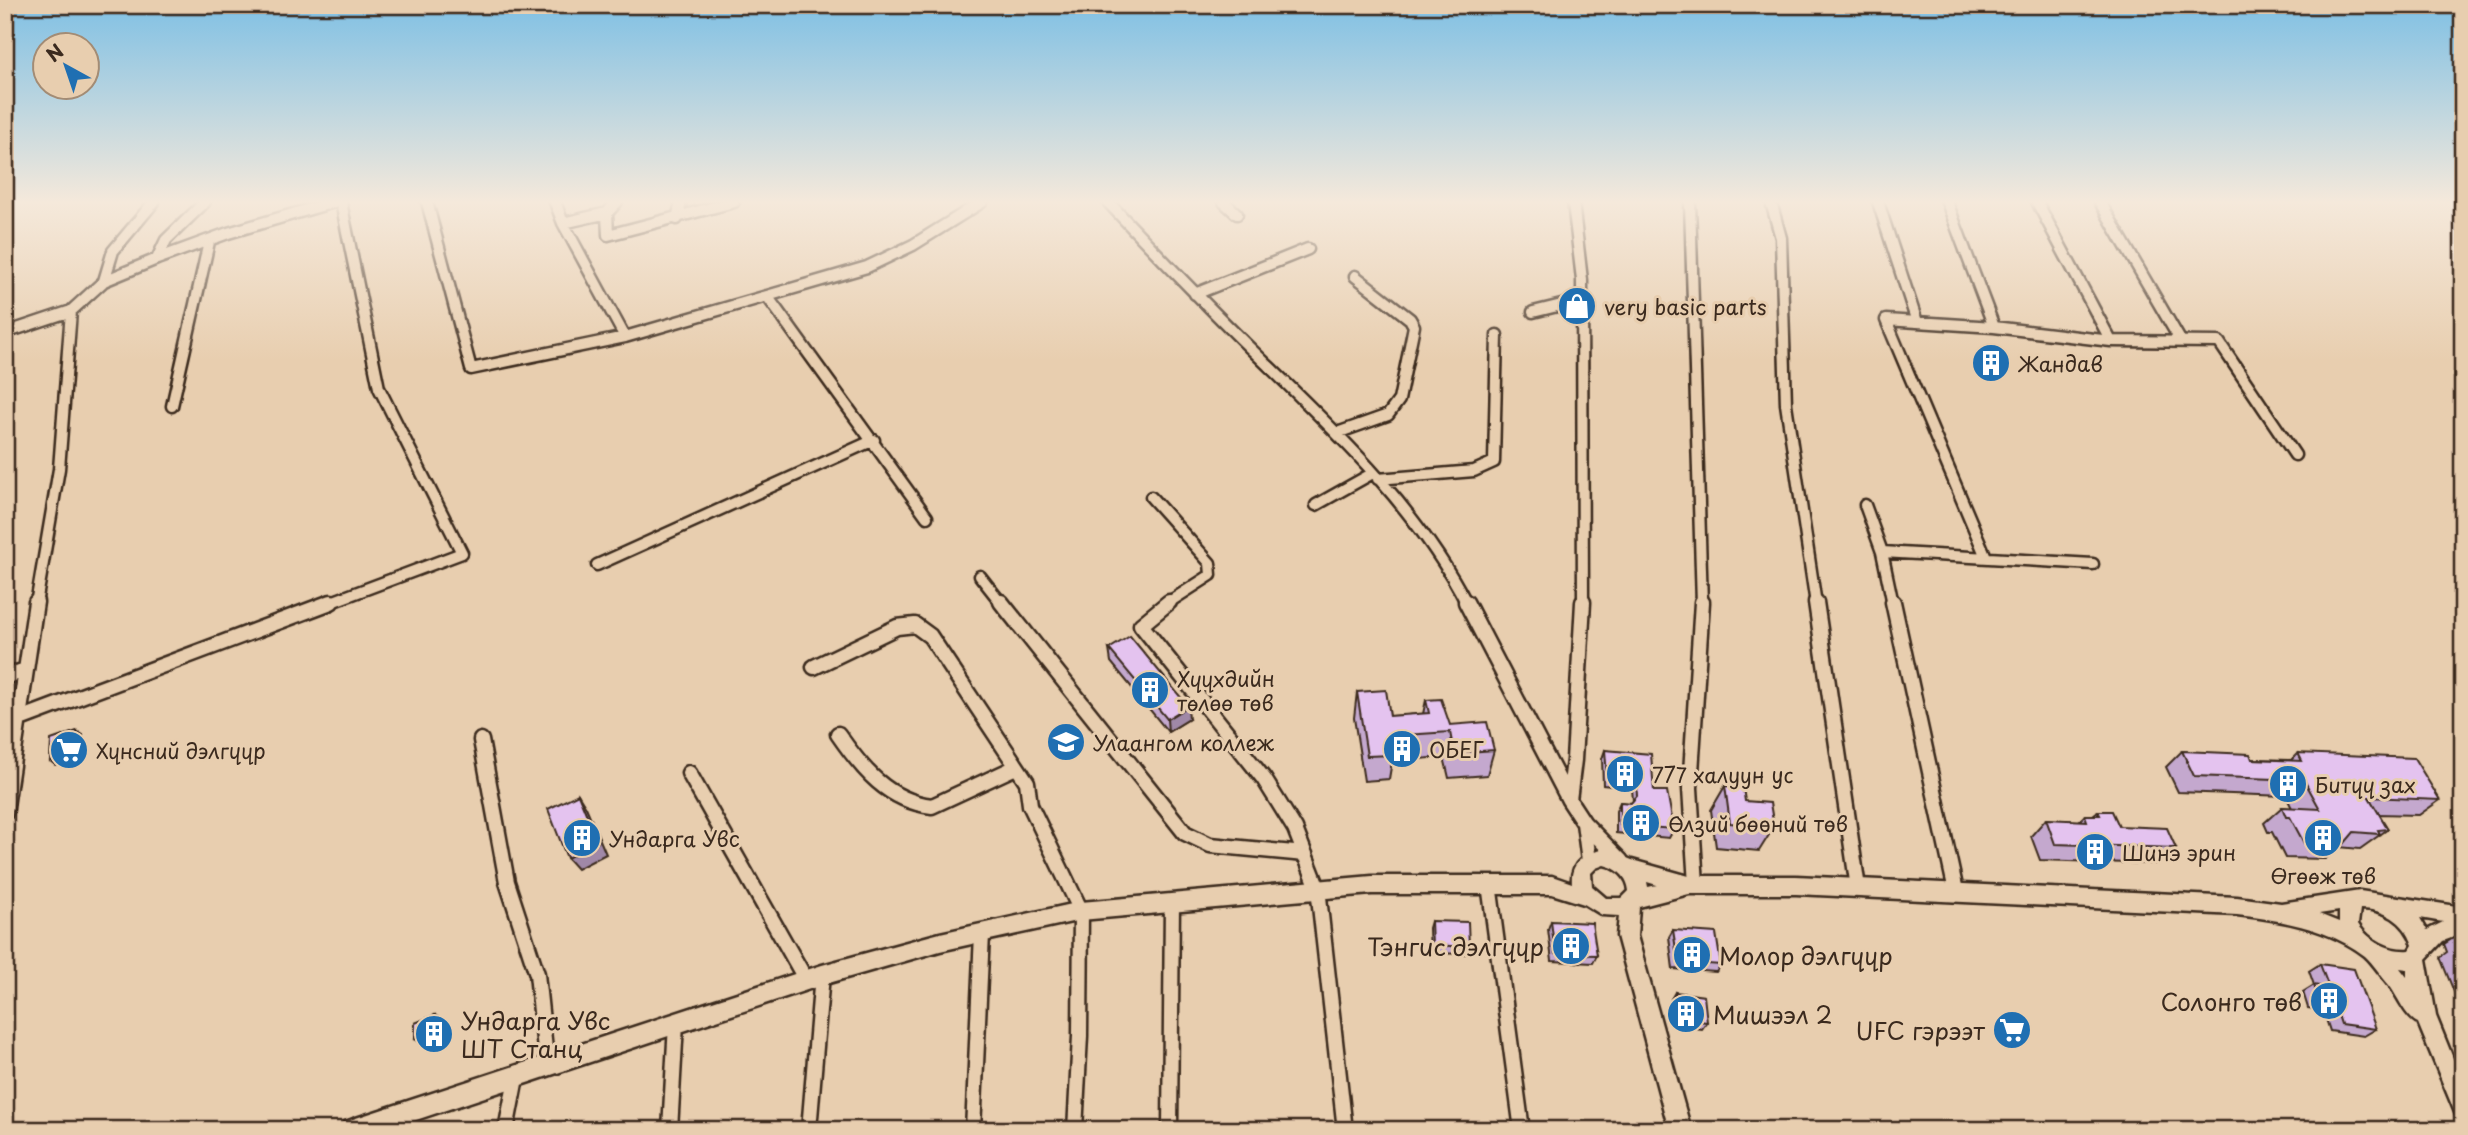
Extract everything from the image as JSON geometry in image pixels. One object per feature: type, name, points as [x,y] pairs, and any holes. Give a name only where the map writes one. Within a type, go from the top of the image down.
[{"type":"street","points":[[104,281],[112,255]]},
{"type":"street","points":[[157,259],[159,255]]},
{"type":"street","points":[[5,333],[71,311],[104,281],[169,255]]},
{"type":"street","points":[[172,406],[206,255]]},
{"type":"street","points":[[20,719],[462,552],[379,388],[352,255]]},
{"type":"street","points":[[441,255],[471,369],[625,337],[867,267],[893,255]]},
{"type":"street","points":[[580,255],[625,337]]},
{"type":"street","points":[[1158,255],[1337,433],[1376,476],[1427,540],[1462,594],[1569,800],[1584,823],[1625,864],[1637,883],[1627,936],[1680,1130]]},
{"type":"street","points":[[1195,295],[1293,255]]},
{"type":"street","points":[[1569,800],[1583,622],[1583,280],[1580,255]]},
{"type":"street","points":[[1692,255],[1703,623],[1690,788],[1693,885]]},
{"type":"street","points":[[1782,255],[1786,404],[1858,888]]},
{"type":"street","points":[[1895,255],[1917,322]]},
{"type":"street","points":[[1967,255],[1994,327]]},
{"type":"street","points":[[2065,255],[2111,341]]},
{"type":"street","points":[[2130,255],[2179,340]]},
{"type":"street","points":[[1337,433],[1388,415],[1399,400],[1414,327],[1410,319],[1355,276]]},
{"type":"street","points":[[767,296],[808,355],[874,440],[927,517]]},
{"type":"street","points":[[1533,312],[1582,300]]},
{"type":"street","points":[[5,813],[25,670],[59,469],[71,311]]},
{"type":"street","points":[[1986,557],[1886,320],[1994,327],[2111,341],[2219,342],[2295,455]]},
{"type":"street","points":[[1316,505],[1376,476],[1474,471],[1494,462],[1493,396],[1497,335]]},
{"type":"street","points":[[597,565],[874,440]]},
{"type":"street","points":[[1151,497],[1210,563],[1211,575],[1200,587],[1150,614],[1141,625],[1264,779],[1295,829],[1318,888],[1345,1130]]},
{"type":"street","points":[[1865,505],[1882,552],[1956,891]]},
{"type":"street","points":[[1882,552],[2093,565]]},
{"type":"street","points":[[980,576],[1185,833],[1210,845],[1305,854]]},
{"type":"street","points":[[814,667],[897,627],[915,625],[930,636],[1027,782],[1030,805],[1081,911],[1080,1036],[1075,1130]]},
{"type":"street","points":[[5,677],[25,670]]},
{"type":"street","points":[[838,734],[857,764],[883,787],[919,806],[932,806],[1016,767]]},
{"type":"street","points":[[481,740],[507,882],[537,974],[547,1068]]},
{"type":"street","points":[[689,773],[814,977],[809,1130]]},
{"type":"street","points":[[1584,823],[1586,864],[1581,882],[1627,936]]},
{"type":"street","points":[[1552,885],[1586,864],[1604,857],[1693,885]]},
{"type":"street","points":[[353,1130],[547,1068],[814,977],[940,942],[1081,911],[1372,884],[1489,884],[1552,885],[1616,908],[1632,901],[1693,885],[1956,891],[2284,911],[2360,900],[2463,916]]},
{"type":"street","points":[[1489,884],[1522,1130]]},
{"type":"street","points":[[2360,900],[2353,903],[2347,916],[2349,925],[2404,989],[2432,1034]]},
{"type":"street","points":[[1170,1130],[1172,902]]},
{"type":"street","points":[[2388,904],[2413,923],[2420,952],[2420,995],[2432,1034],[2463,1108]]},
{"type":"street","points":[[2284,911],[2319,922],[2396,961],[2420,952],[2434,935],[2450,927],[2463,925]]},
{"type":"street","points":[[972,1130],[982,934]]},
{"type":"street","points":[[670,1130],[676,1024]]},
{"type":"street","points":[[506,1130],[516,1078]]},
{"type":"building","points":[[1130,636],[1188,706],[1167,719],[1109,649]]},
{"type":"building","points":[[1386,690],[1390,716],[1429,713],[1426,700],[1441,699],[1450,725],[1487,722],[1494,750],[1454,753],[1450,732],[1390,736],[1393,755],[1367,756],[1357,692]]},
{"type":"building","points":[[77,731],[77,752],[50,761],[51,740]]},
{"type":"building","points":[[1605,750],[1651,754],[1654,791],[1667,791],[1674,829],[1620,825],[1620,802],[1631,803],[1637,796],[1636,780],[1607,777]]},
{"type":"building","points":[[2182,751],[2250,754],[2252,759],[2302,761],[2298,753],[2414,758],[2440,800],[2369,797],[2388,829],[2378,830],[2380,834],[2354,832],[2344,844],[2304,843],[2282,807],[2320,809],[2304,780],[2194,776]]},
{"type":"building","points":[[1725,786],[1743,788],[1745,801],[1770,803],[1774,827],[1730,823]]},
{"type":"building","name":"Ундарга Увс","points":[[578,794],[598,842],[567,858],[548,809]]},
{"type":"building","points":[[2098,811],[2112,811],[2119,826],[2167,828],[2176,848],[2055,844],[2046,819],[2087,821],[2085,815],[2100,815]]},
{"type":"building","points":[[1431,921],[1468,922],[1469,947],[1432,945]]},
{"type":"building","name":"Тэнгис дэлгүүр","points":[[1551,921],[1592,923],[1597,955],[1555,954]]},
{"type":"building","name":"Молор дэлгүүр","points":[[1673,930],[1716,933],[1721,965],[1678,962]]},
{"type":"building","points":[[2320,964],[2354,969],[2376,1029],[2341,1024],[2334,1003],[2319,1001],[2314,985],[2329,988]]},
{"type":"building","points":[[1675,992],[1704,996],[1707,1022],[1677,1018]]},
{"type":"building","points":[[435,1015],[436,1031],[415,1039],[415,1023]]},
{"type":"place","name":"very basic parts","points":[[1577,306]]},
{"type":"place","name":"Жандав","points":[[1991,363]]},
{"type":"place","name":"Хүүхдийн төлөө төв","points":[[1150,690]]},
{"type":"place","name":"Улаангом коллеж","points":[[1066,742]]},
{"type":"place","name":"ОБЕГ","points":[[1402,749]]},
{"type":"place","name":"Хүнсний дэлгүүр","points":[[69,750]]},
{"type":"place","name":"777 халуун ус","points":[[1625,774]]},
{"type":"place","name":"Битүү зах","points":[[2288,784]]},
{"type":"place","name":"Өлзий бөөний төв","points":[[1641,823]]},
{"type":"place","name":"Ундарга Увс","points":[[582,838]]},
{"type":"place","name":"Өгөөж төв","points":[[2323,838]]},
{"type":"place","name":"Шинэ эрин","points":[[2095,852]]},
{"type":"place","name":"Тэнгис дэлгүүр","points":[[1571,946]]},
{"type":"place","name":"Молор дэлгүүр","points":[[1692,955]]},
{"type":"place","name":"Солонго төв","points":[[2329,1001]]},
{"type":"place","name":"Мишээл 2","points":[[1686,1014]]},
{"type":"place","name":"UFC гэрээт","points":[[2012,1030]]},
{"type":"place","name":"Ундарга Увс ШТ Станц","points":[[434,1034]]}]
